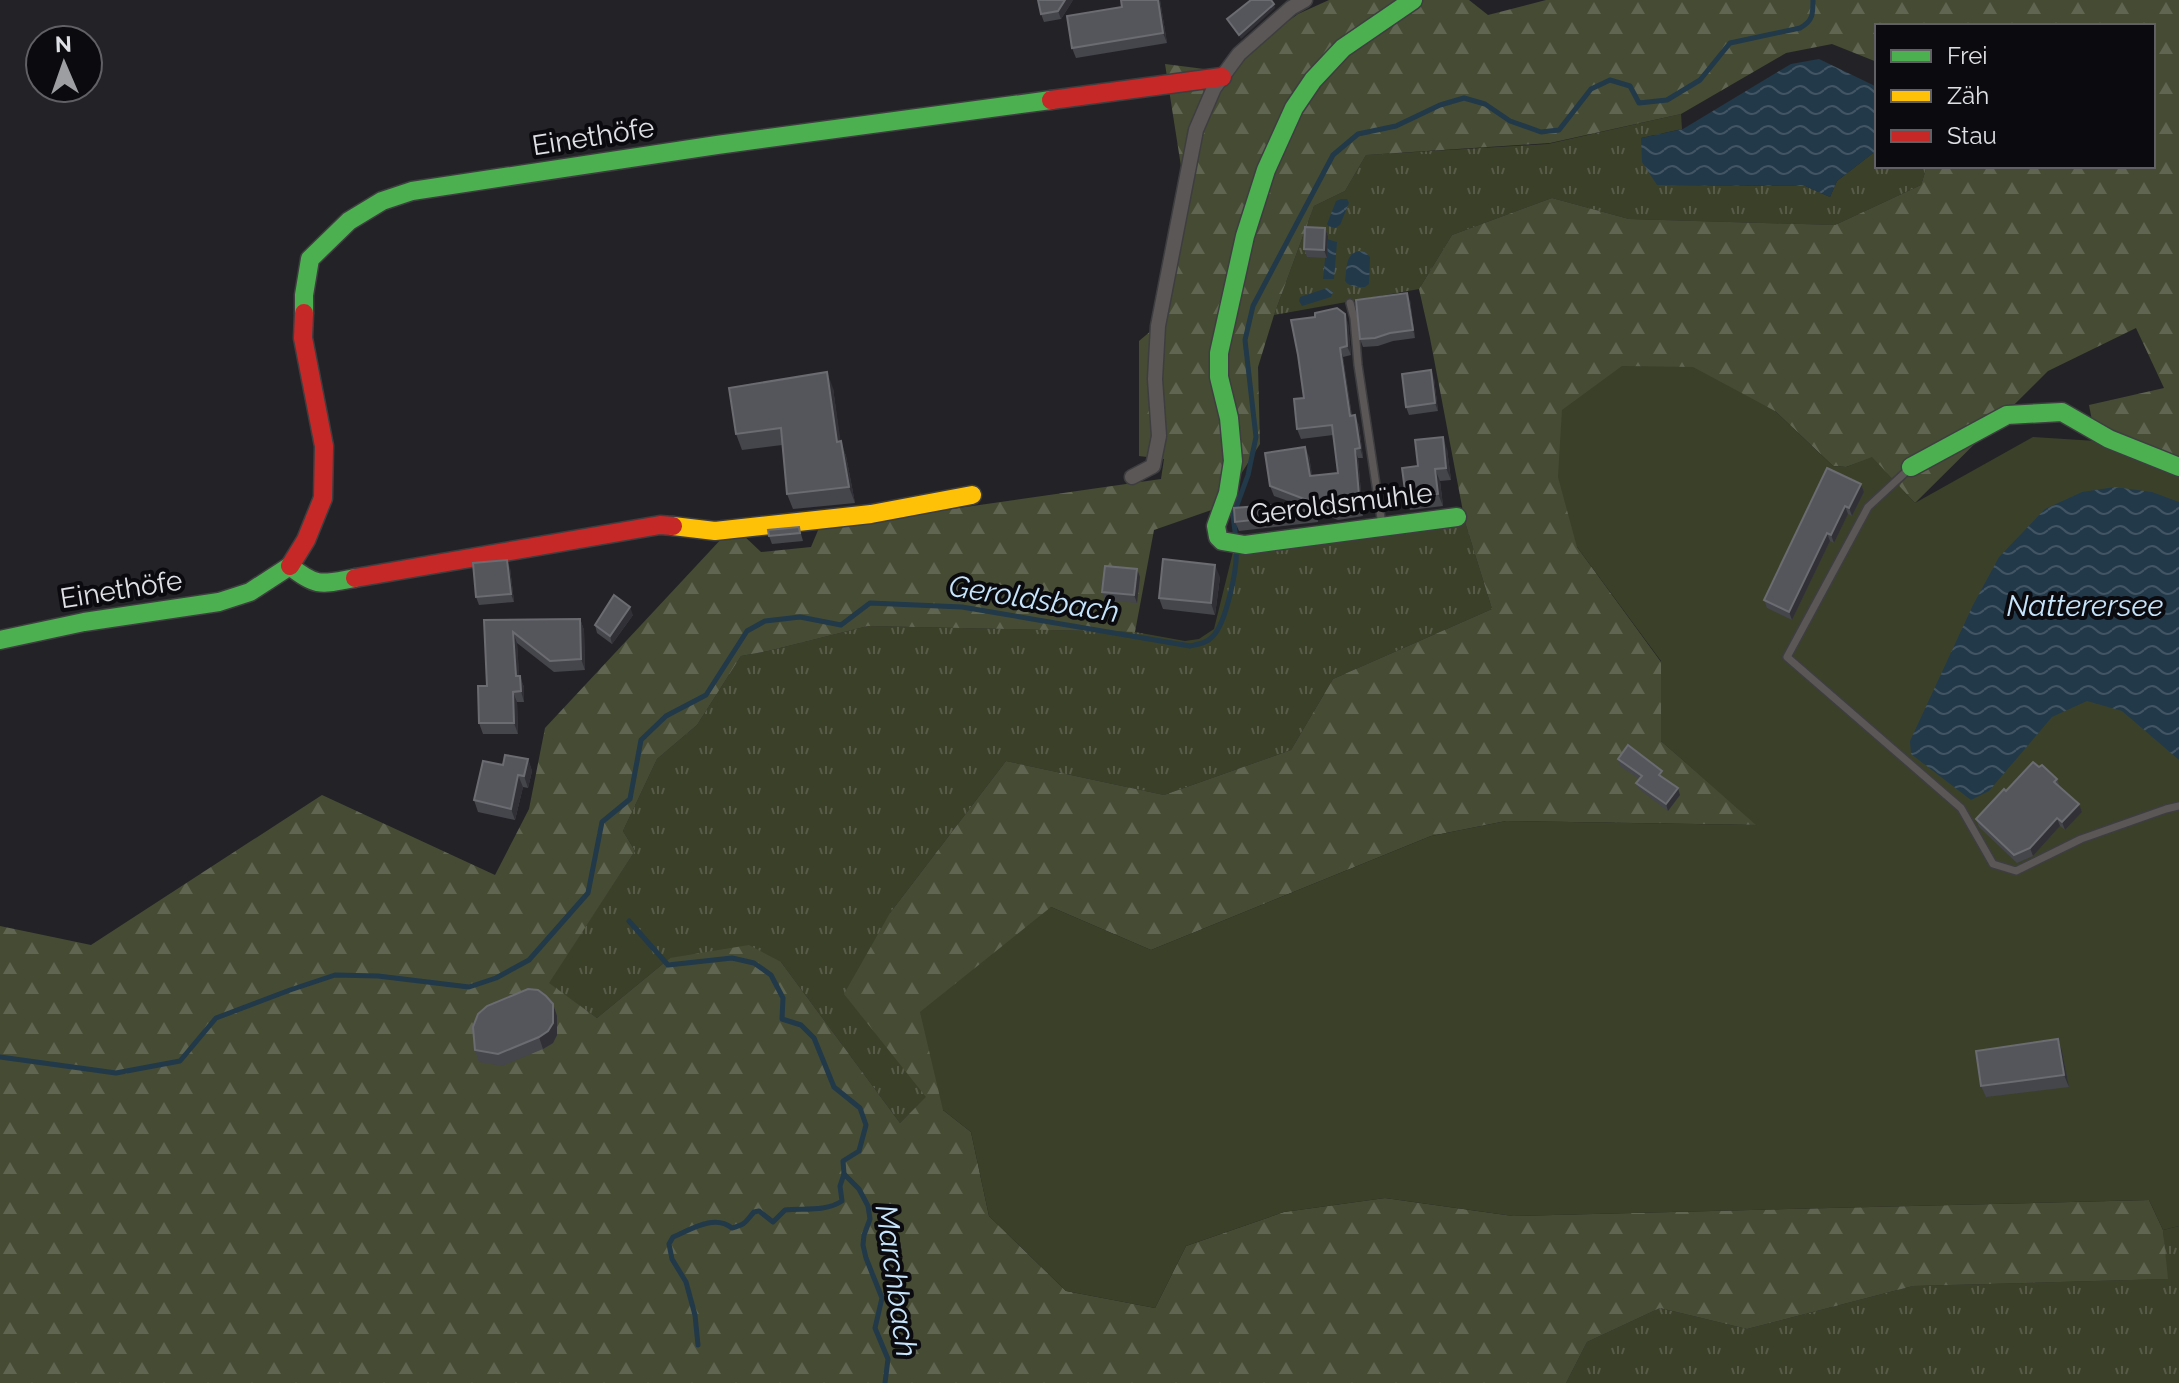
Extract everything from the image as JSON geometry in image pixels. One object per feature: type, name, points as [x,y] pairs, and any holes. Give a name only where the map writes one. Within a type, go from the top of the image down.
[{"type":"street","name":"Geroldsmühle","points":[[1413,0],[1401,11],[1353,40],[1313,81],[1297,104],[1272,155],[1253,205],[1219,352],[1218,373],[1233,444],[1227,496],[1215,526],[1216,535],[1223,542],[1245,545],[1457,517]]},
{"type":"street","points":[[1132,477],[1153,466],[1159,436],[1155,379],[1158,326],[1196,130],[1214,88],[1239,54],[1294,3]]},
{"type":"street","name":"Einethöfe","points":[[0,640],[84,622],[219,602],[250,592],[290,566],[306,540],[323,498],[324,446],[303,338],[304,295],[310,259],[349,221],[382,201],[412,191],[702,148],[1222,77]]},
{"type":"street","points":[[1911,467],[2007,415],[2062,412],[2109,439],[2179,467]]},
{"type":"street","points":[[290,566],[310,582],[333,582],[660,525],[715,531],[871,514],[972,495]]},
{"type":"lane","points":[[1350,303],[1382,527]]},
{"type":"lane","points":[[1911,467],[1868,507],[1787,657],[1961,808],[1993,864],[2016,871],[2081,839],[2179,806]]},
{"type":"green space","points":[[1329,0],[1469,0],[1488,15],[1546,0],[2179,0],[2179,474],[2096,441],[2089,405],[2164,388],[2136,328],[2048,371],[1915,503],[1872,458],[1846,467],[1833,466],[1775,411],[1577,547],[1661,662],[1661,741],[1758,825],[1506,821],[1431,836],[1151,950],[1051,907],[943,1110],[971,1132],[989,1216],[1066,1291],[1155,1308],[1186,1246],[1284,1212],[1385,1198],[1513,1216],[2149,1200],[2163,1230],[2168,1279],[1913,1286],[1747,1329],[1660,1308],[1587,1342],[1566,1383],[0,1383],[0,926],[91,945],[322,795],[495,875],[529,809],[545,728],[724,536],[743,535],[761,552],[811,547],[819,528],[1161,479],[1164,459],[1139,456],[1139,341],[1152,330],[1183,179],[1165,64],[1220,71],[1298,14]],"holes":[[[1875,24],[2155,24],[2155,168],[1926,168],[1921,185],[1835,225],[1629,219],[1552,198],[1452,235],[1419,289],[1465,522],[1492,609],[1333,679],[1291,750],[1164,795],[1006,761],[890,913],[844,994],[926,1097],[900,1123],[781,962],[749,945],[670,958],[597,1018],[549,983],[635,851],[623,831],[657,759],[697,725],[741,656],[868,626],[1135,632],[1154,530],[1220,507],[1260,444],[1258,367],[1274,315],[1314,206],[1345,191],[1366,155],[1550,143],[1681,114],[1786,53],[1832,44],[1875,61]]]},
{"type":"green space","points":[[1681,114],[1682,129],[1641,138],[1658,185],[1805,186],[1830,197],[1837,181],[1875,152],[1875,168],[1926,168],[1921,185],[1835,225],[1629,219],[1552,198],[1452,235],[1419,289],[1274,315],[1314,206],[1345,191],[1366,155],[1548,144]]},
{"type":"green space","points":[[1622,366],[1693,367],[1775,411],[1833,466],[1846,467],[1872,457],[1915,503],[2033,437],[2096,441],[2179,474],[2179,1226],[2163,1230],[2149,1200],[1513,1216],[1385,1198],[1284,1212],[1186,1246],[1155,1308],[1066,1291],[989,1216],[971,1132],[943,1110],[920,1012],[1051,907],[1151,950],[1431,836],[1506,821],[1756,825],[1661,741],[1661,661],[1577,547],[1558,477],[1562,410]]},
{"type":"green space","points":[[1465,522],[1492,609],[1333,679],[1291,750],[1164,795],[1006,761],[890,913],[927,1097],[900,1123],[781,962],[670,958],[597,1018],[548,983],[635,851],[623,831],[657,759],[697,725],[741,656],[868,626],[1135,632],[1185,641],[1199,639],[1214,629],[1233,552]]},
{"type":"green space","points":[[2179,1226],[2179,1383],[1566,1383],[1587,1342],[1660,1308],[1747,1329],[1913,1286],[2167,1279],[2163,1230]]},
{"type":"water","points":[[1819,59],[1875,86],[1875,152],[1837,181],[1830,197],[1805,186],[1657,185],[1642,162],[1641,138],[1683,129],[1791,64]]},
{"type":"water","points":[[1347,199],[1349,203],[1340,225],[1335,228],[1328,226],[1336,201]]},
{"type":"water","points":[[1327,239],[1337,242],[1334,279],[1323,279]]},
{"type":"water","points":[[1359,251],[1370,257],[1369,284],[1365,287],[1351,286],[1345,281],[1349,258]]},
{"type":"water","points":[[1327,288],[1333,292],[1331,297],[1302,306],[1299,301],[1300,297]]},
{"type":"water","name":"Natterersee","points":[[2115,487],[2152,492],[2179,502],[2179,760],[2122,711],[2087,701],[2052,717],[1989,791],[1971,800],[1911,754],[1910,741],[1973,605],[1999,557],[2045,509],[2082,492]]},
{"type":"building","points":[[1038,0],[1065,0],[1058,11],[1041,14]]},
{"type":"building","points":[[1121,0],[1158,0],[1163,33],[1072,48],[1067,16],[1122,7]]},
{"type":"building","points":[[1251,0],[1271,0],[1274,4],[1239,35],[1227,19]]},
{"type":"building","points":[[1305,227],[1325,228],[1324,250],[1304,249]]},
{"type":"building","points":[[1407,293],[1413,330],[1360,339],[1356,300]]},
{"type":"building","points":[[1337,308],[1345,314],[1347,346],[1340,348],[1350,416],[1355,415],[1360,448],[1355,449],[1360,507],[1334,510],[1313,502],[1315,513],[1235,522],[1234,508],[1312,502],[1270,486],[1265,453],[1305,447],[1310,476],[1338,473],[1332,425],[1297,429],[1294,399],[1304,398],[1291,320],[1315,317],[1315,313]]},
{"type":"building","points":[[1431,370],[1435,403],[1406,407],[1402,374]]},
{"type":"building","points":[[827,372],[837,442],[841,441],[849,487],[787,494],[781,428],[736,434],[729,388]]},
{"type":"building","points":[[1443,437],[1446,468],[1435,469],[1438,494],[1406,498],[1402,468],[1418,466],[1415,440]]},
{"type":"building","points":[[1827,468],[1861,484],[1849,508],[1845,506],[1831,535],[1827,533],[1789,612],[1764,600]]},
{"type":"building","points":[[799,527],[800,533],[769,536],[768,530]]},
{"type":"building","points":[[1163,559],[1215,565],[1211,603],[1159,598]]},
{"type":"building","points":[[507,560],[511,594],[476,597],[473,563]]},
{"type":"building","points":[[1105,566],[1137,569],[1134,595],[1102,592]]},
{"type":"building","points":[[614,595],[630,607],[610,636],[595,625]]},
{"type":"building","points":[[580,619],[581,659],[550,661],[513,632],[516,676],[520,676],[521,691],[513,692],[514,723],[479,723],[478,686],[487,686],[484,620]]},
{"type":"building","points":[[1628,745],[1662,771],[1659,775],[1678,788],[1666,804],[1636,783],[1642,776],[1618,759]]},
{"type":"building","points":[[505,755],[528,759],[524,776],[518,775],[511,809],[474,800],[483,761],[503,765]]},
{"type":"building","points":[[2033,762],[2039,767],[2042,765],[2057,779],[2054,782],[2079,804],[2062,822],[2057,818],[2030,848],[2014,855],[1976,819]]},
{"type":"building","points":[[528,989],[538,990],[553,1004],[553,1023],[548,1031],[498,1054],[475,1050],[473,1027],[478,1014],[487,1006]]},
{"type":"building","points":[[2058,1039],[2064,1075],[1981,1086],[1976,1051]]},
{"type":"waterway","name":"Geroldsbach","points":[[1236,539],[1233,516],[1248,475],[1256,437],[1245,340],[1253,306],[1333,155],[1358,134],[1396,126],[1440,105],[1464,98],[1485,104],[1510,121],[1541,132],[1559,130],[1591,89],[1610,80],[1630,86],[1639,103],[1667,100],[1700,80],[1730,43],[1800,28],[1808,23],[1813,0]]},
{"type":"waterway","name":"Geroldsbach","points":[[0,1057],[116,1073],[180,1061],[216,1018],[335,975],[378,976],[469,987],[496,978],[529,960],[588,893],[602,822],[630,799],[641,740],[666,716],[706,695],[747,631],[765,621],[800,617],[841,625],[870,603],[962,607],[1190,646],[1208,640],[1218,629],[1230,594],[1236,549]]},
{"type":"waterway","name":"Marchbach","points":[[629,921],[668,965],[732,958],[754,963],[771,975],[783,998],[782,1019],[801,1025],[814,1038],[834,1087],[860,1108],[866,1125],[859,1151],[843,1161],[844,1174],[859,1189],[868,1206],[870,1219],[863,1245],[882,1298],[875,1328],[888,1359],[885,1383]]},
{"type":"waterway","points":[[698,1345],[695,1315],[686,1282],[672,1259],[669,1244],[673,1237],[710,1223],[737,1227],[754,1212],[759,1211],[773,1222],[785,1210],[822,1208],[835,1204],[842,1201],[840,1186],[844,1174]]},
{"type":"traffic: fast","points":[[1413,0],[1343,48],[1313,80],[1294,108],[1266,170],[1245,236],[1219,353],[1219,377],[1229,418],[1233,461],[1228,493],[1216,526],[1222,541],[1245,545],[1457,517]]},
{"type":"traffic: fast","points":[[304,313],[310,259],[349,221],[382,201],[412,191],[717,145],[1051,100]]},
{"type":"traffic: fast","points":[[1911,467],[2007,415],[2062,412],[2109,439],[2179,467]]},
{"type":"traffic: fast","points":[[0,640],[84,622],[219,602],[250,592],[290,566],[314,581],[335,582],[355,578]]},
{"type":"traffic: slow","points":[[673,526],[715,531],[871,514],[972,495]]},
{"type":"traffic: jam","points":[[1051,100],[1222,77]]},
{"type":"traffic: jam","points":[[290,566],[306,540],[323,498],[324,446],[303,338],[304,313]]},
{"type":"traffic: jam","points":[[355,578],[660,525],[673,526]]}]
